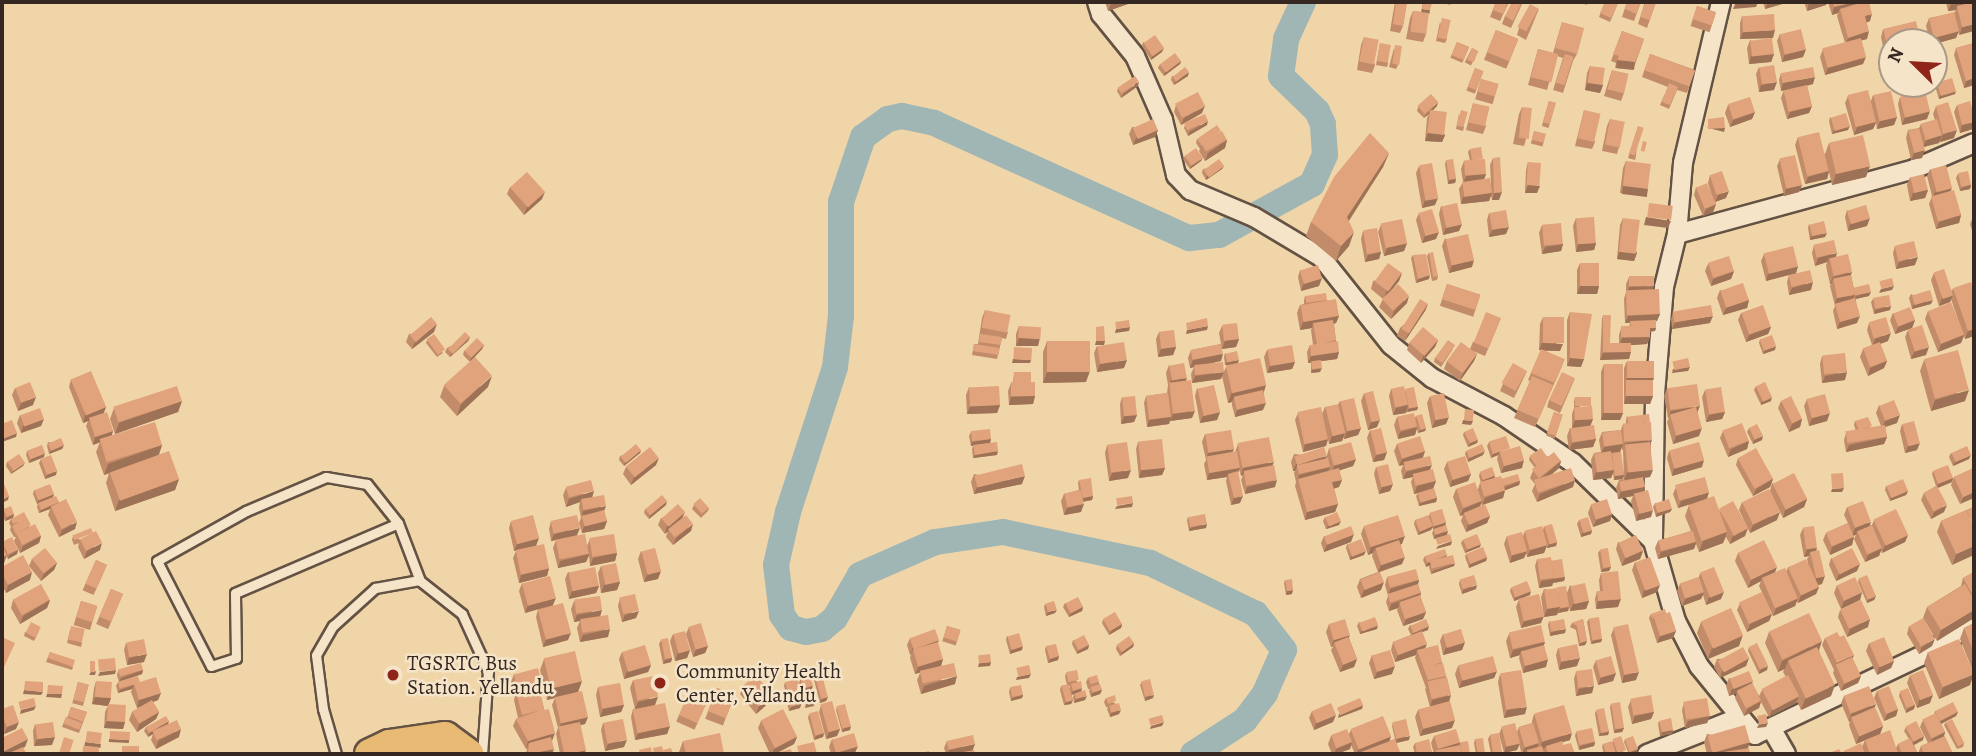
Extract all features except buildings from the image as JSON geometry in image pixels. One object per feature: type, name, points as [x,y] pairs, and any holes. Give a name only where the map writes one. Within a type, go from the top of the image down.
[{"type":"highway","points":[[370,754],[388,745],[445,737],[468,754]]},
{"type":"street","points":[[1097,2],[1101,14],[1135,56],[1163,120],[1176,175],[1190,190],[1254,217],[1321,257],[1391,345],[1432,378],[1504,416],[1573,463],[1653,541]]},
{"type":"street","points":[[1721,2],[1683,163],[1677,234],[1664,287],[1656,382],[1653,541],[1676,621],[1699,666],[1738,719],[1755,735],[1927,653],[1974,623]]},
{"type":"street","points":[[1677,234],[1913,169],[1974,143]]},
{"type":"street","points":[[1648,754],[1738,719]]},
{"type":"street","points":[[1771,728],[1786,754]]},
{"type":"lane","points":[[398,523],[235,593],[236,658],[211,666],[157,561],[246,512],[326,477],[367,484],[398,523],[420,581],[462,614],[488,671],[482,754]]},
{"type":"lane","points":[[336,754],[323,709],[316,655],[333,626],[374,588],[420,581]]},
{"type":"waterway","points":[[1193,754],[1245,720],[1265,693],[1284,650],[1256,614],[1150,563],[1003,532],[935,542],[860,575],[835,618],[822,629],[806,632],[791,628],[782,615],[776,565],[788,512],[835,367],[841,316],[841,202],[863,137],[888,119],[902,116],[934,123],[1189,238],[1219,235],[1312,184],[1325,155],[1323,124],[1317,111],[1281,76],[1286,39],[1303,2]]},
{"type":"place","name":"TGSRTC Bus Station. Yellandu","points":[[393,675]]},
{"type":"place","name":"Community Health Center, Yellandu","points":[[660,683]]}]
